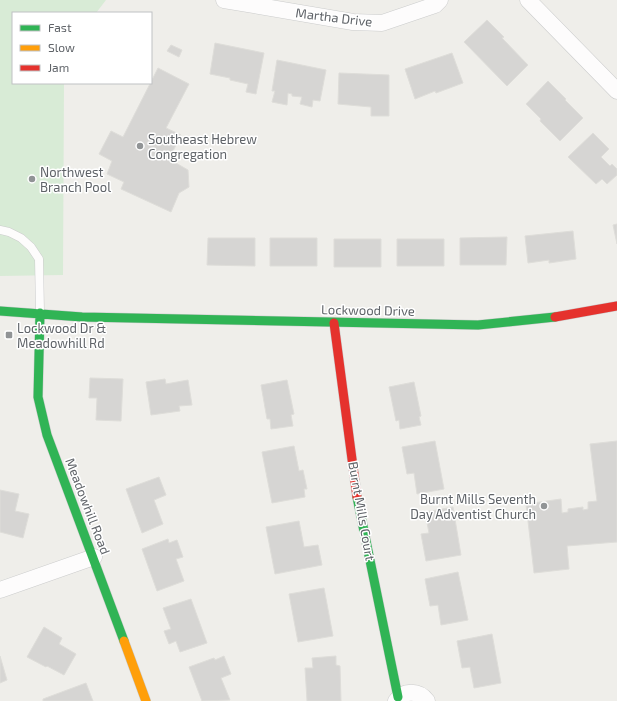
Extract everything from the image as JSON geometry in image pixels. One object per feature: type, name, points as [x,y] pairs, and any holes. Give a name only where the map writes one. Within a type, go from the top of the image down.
[{"type":"street","name":"Martha Drive","points":[[224,0],[353,22],[382,23],[435,5],[440,0]]},
{"type":"street","points":[[528,0],[617,91]]},
{"type":"street","name":"Lockwood Drive","points":[[0,311],[82,317],[478,325],[570,315],[617,306]]},
{"type":"street","points":[[50,315],[62,307]]},
{"type":"street","points":[[101,308],[118,318]]},
{"type":"street","name":"Meadowhill Road","points":[[40,313],[38,397],[47,435],[94,557],[146,701]]},
{"type":"street","name":"Burnt Mills Court","points":[[334,323],[358,496],[397,699],[405,693],[413,693],[421,695],[426,701]]},
{"type":"street","points":[[0,590],[94,557]]},
{"type":"lane","points":[[0,230],[21,238],[31,247],[38,259],[40,313]]},
{"type":"green space","name":"Northwest Branch Pool","points":[[0,0],[106,0],[97,12],[12,12],[12,84],[64,84],[63,275],[0,276]]},
{"type":"building","points":[[487,20],[528,65],[507,86],[464,42]]},
{"type":"building","points":[[215,43],[264,53],[256,94],[246,92],[248,84],[230,80],[230,78],[210,74]]},
{"type":"building","points":[[171,45],[182,50],[179,57],[167,51]]},
{"type":"building","points":[[452,53],[463,83],[436,93],[435,91],[415,99],[405,69]]},
{"type":"building","points":[[277,60],[326,70],[320,101],[313,100],[312,107],[300,104],[302,97],[292,96],[292,94],[288,93],[287,105],[272,102],[275,91],[272,91]]},
{"type":"building","name":"Southeast Hebrew Congregation","points":[[158,68],[189,84],[166,128],[181,135],[169,159],[188,170],[189,187],[179,193],[171,212],[121,189],[124,182],[107,174],[112,161],[99,154],[111,131],[123,137],[150,84],[152,84],[152,80]]},
{"type":"building","points":[[339,73],[389,75],[389,116],[371,116],[371,107],[338,104]]},
{"type":"building","points":[[548,81],[583,118],[560,141],[526,104]]},
{"type":"building","points":[[593,133],[609,149],[601,157],[610,166],[612,164],[617,169],[617,175],[607,184],[602,179],[596,184],[568,157]]},
{"type":"building","points":[[617,224],[617,244],[613,225]]},
{"type":"building","points":[[573,231],[576,259],[549,263],[549,260],[528,263],[525,236]]},
{"type":"building","points":[[507,237],[506,265],[460,265],[460,238]]},
{"type":"building","points":[[208,238],[255,238],[255,266],[207,265]]},
{"type":"building","points":[[270,238],[317,238],[317,266],[270,266]]},
{"type":"building","points":[[334,239],[381,239],[381,267],[334,267]]},
{"type":"building","points":[[397,239],[444,239],[444,266],[397,266]]},
{"type":"building","points":[[90,378],[123,379],[121,421],[96,420],[97,398],[89,398]]},
{"type":"building","points":[[165,379],[166,384],[188,380],[192,405],[179,406],[180,411],[151,415],[146,382]]},
{"type":"building","points":[[287,380],[294,414],[291,415],[293,426],[271,429],[270,419],[267,419],[261,385]]},
{"type":"building","points":[[414,382],[421,416],[419,417],[421,425],[400,429],[399,420],[396,421],[389,387]]},
{"type":"building","points":[[435,441],[444,489],[417,494],[414,473],[407,474],[402,447]]},
{"type":"building","name":"Burnt Mills Seventh Day Adventist Church","points":[[617,441],[617,542],[567,546],[569,569],[534,573],[526,504],[561,499],[562,513],[568,512],[568,509],[583,507],[583,510],[588,509],[588,502],[597,501],[590,444]]},
{"type":"building","points":[[294,446],[299,471],[303,470],[307,489],[304,489],[305,497],[272,503],[262,452]]},
{"type":"building","points":[[159,477],[166,495],[154,500],[163,524],[142,533],[126,489]]},
{"type":"building","points":[[0,490],[19,494],[15,511],[29,514],[23,538],[0,532]]},
{"type":"building","points":[[453,507],[461,555],[426,561],[421,534],[429,533],[425,512]]},
{"type":"building","points":[[299,521],[304,547],[318,545],[322,565],[275,574],[266,527]]},
{"type":"building","points":[[168,539],[169,543],[177,540],[183,557],[176,559],[184,581],[157,591],[142,549]]},
{"type":"building","points":[[458,572],[468,620],[441,625],[438,605],[430,606],[425,579]]},
{"type":"building","points":[[324,588],[333,636],[298,642],[289,594]]},
{"type":"building","points":[[191,599],[207,643],[180,652],[176,641],[169,644],[164,631],[171,629],[163,608]]},
{"type":"building","points":[[44,627],[62,638],[59,644],[76,654],[64,675],[27,657]]},
{"type":"building","points":[[492,634],[501,683],[474,688],[470,667],[462,668],[457,641]]},
{"type":"building","points":[[0,656],[7,680],[0,683]]},
{"type":"building","points":[[224,656],[231,674],[221,678],[230,700],[202,701],[189,667]]},
{"type":"building","points":[[336,656],[336,665],[340,666],[341,701],[307,701],[305,668],[313,668],[312,658]]},
{"type":"building","points":[[86,683],[93,701],[43,701],[43,699]]},
{"type":"traffic: fast","points":[[0,311],[82,317],[478,325],[555,317]]},
{"type":"traffic: fast","points":[[40,313],[38,397],[47,435],[124,641]]},
{"type":"traffic: fast","points":[[357,497],[398,697]]},
{"type":"traffic: slow","points":[[124,641],[146,701]]},
{"type":"traffic: jam","points":[[555,317],[617,306]]},
{"type":"traffic: jam","points":[[334,323],[357,497]]},
{"type":"place","name":"Southeast Hebrew Congregation","points":[[140,146]]},
{"type":"place","name":"Northwest Branch Pool","points":[[32,179]]},
{"type":"place","name":"Lockwood Dr & Meadowhill Rd","points":[[9,335]]},
{"type":"place","name":"Burnt Mills Seventh Day Adventist Church","points":[[544,506]]}]
